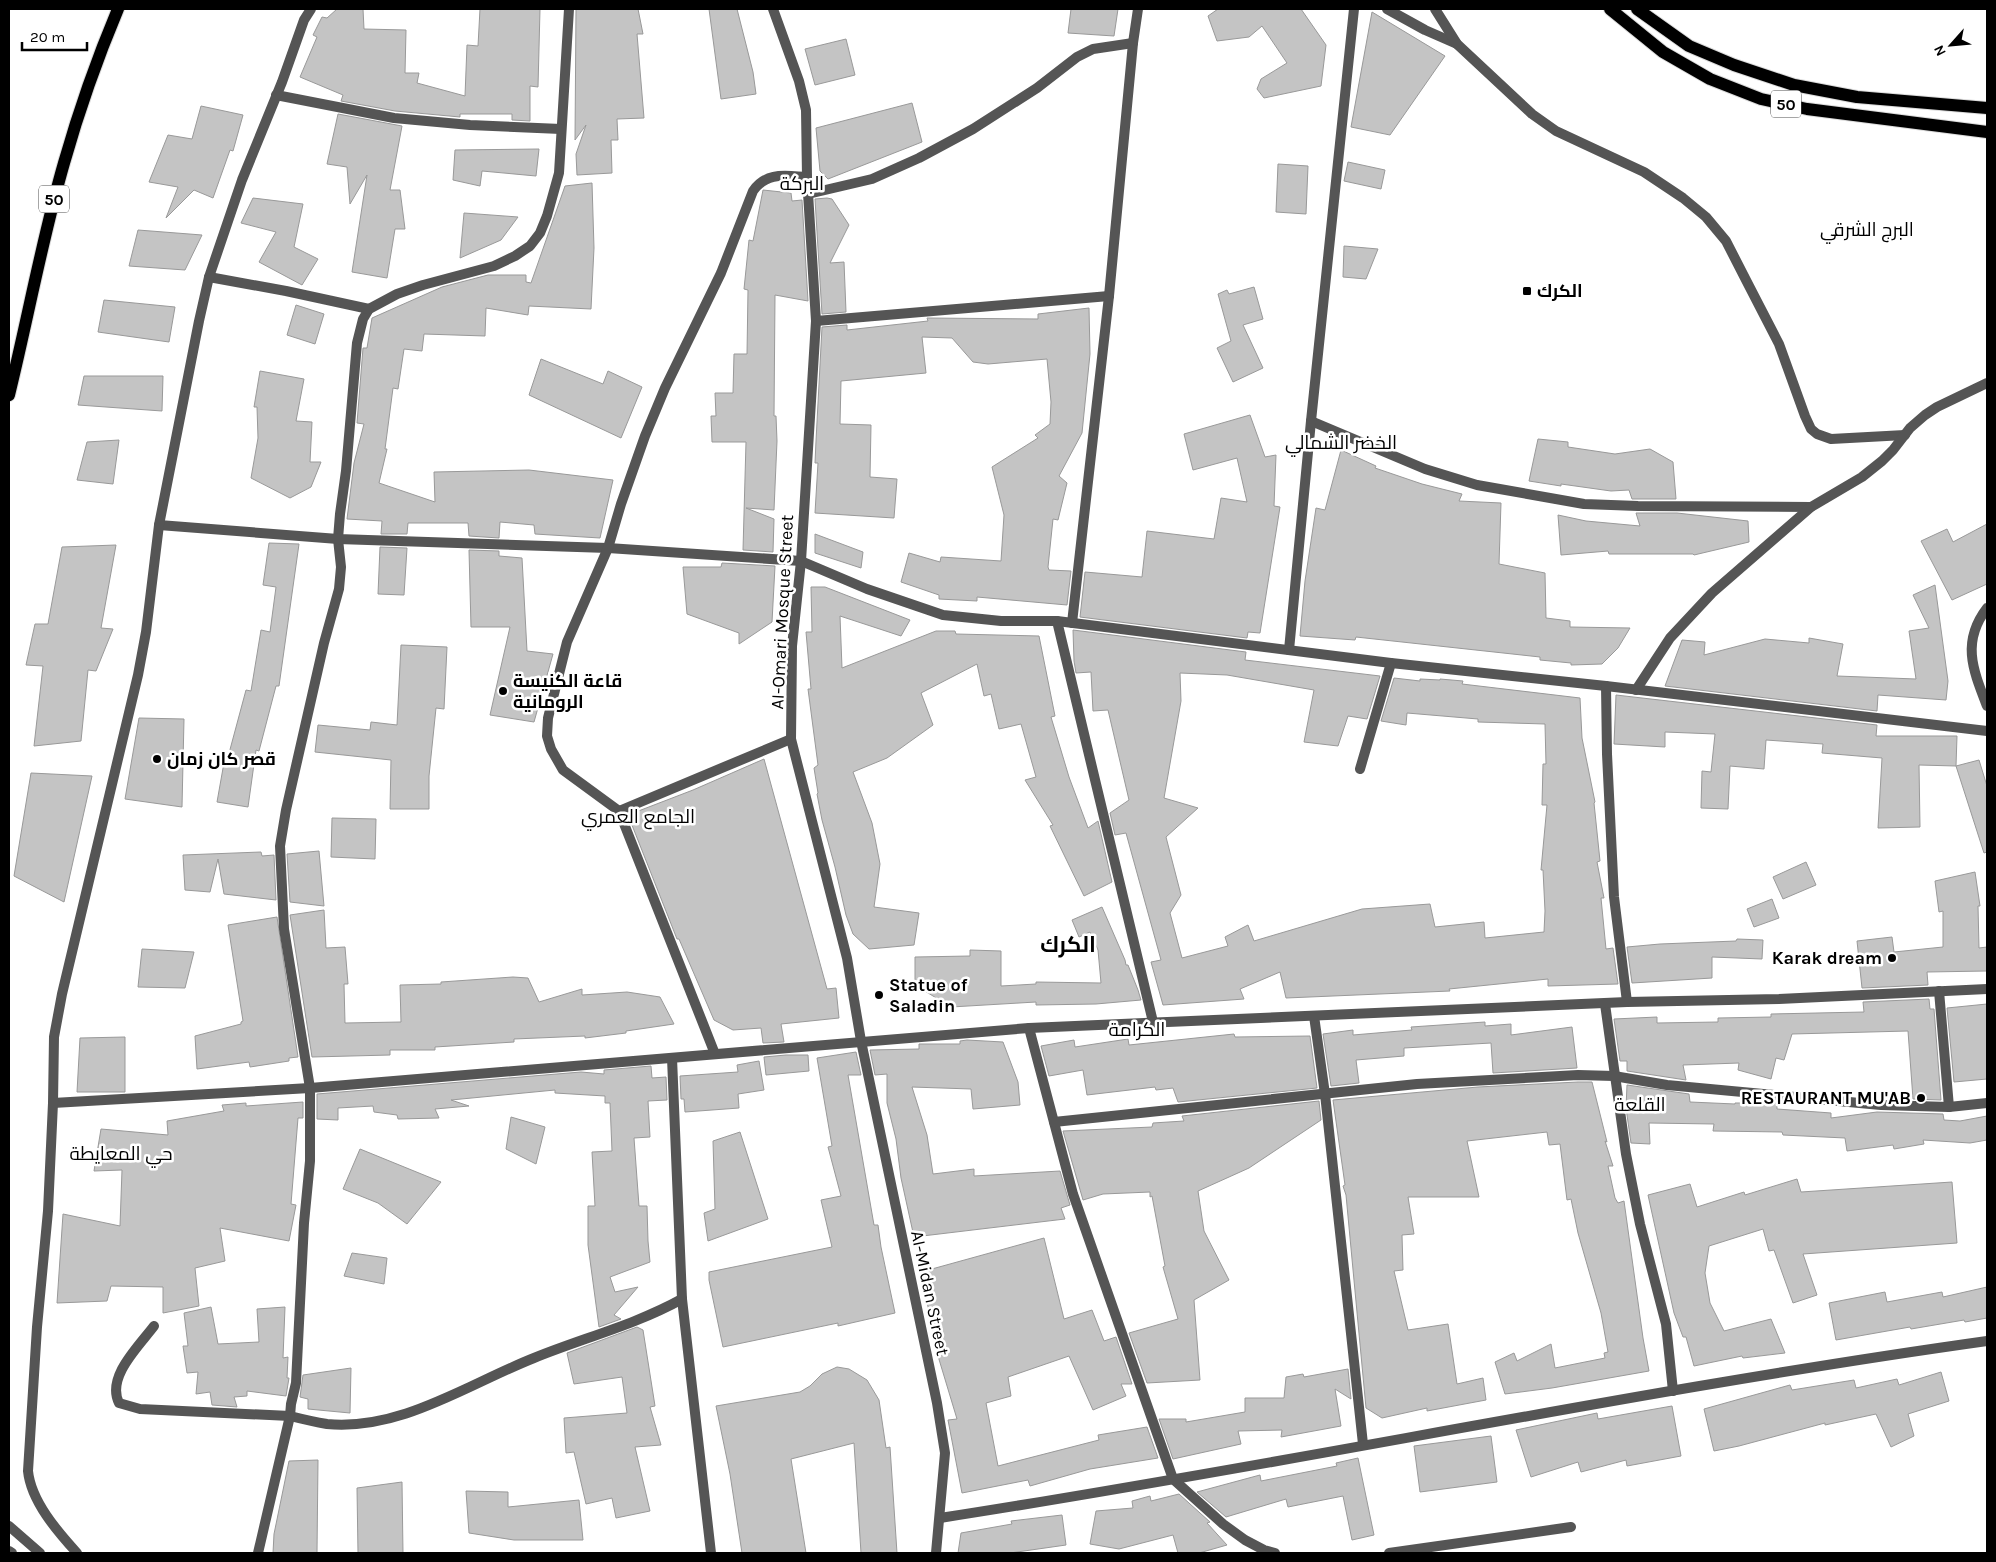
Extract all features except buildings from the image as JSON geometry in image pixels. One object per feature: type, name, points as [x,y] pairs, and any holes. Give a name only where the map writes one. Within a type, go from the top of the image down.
[{"type":"main road","name":"50","points":[[9,395],[36,272],[64,163],[90,77],[118,9]]},
{"type":"main road","name":"50","points":[[1610,9],[1663,52],[1710,79],[1761,99],[1807,108],[1987,132]]},
{"type":"main road","name":"50","points":[[1637,9],[1689,46],[1734,65],[1794,85],[1856,97],[1987,108]]},
{"type":"street","points":[[77,1553],[55,1526],[34,1494],[28,1471],[37,1327],[48,1211],[54,1037],[62,994],[138,674],[146,632],[159,525],[209,277],[242,180],[304,20],[311,9]]},
{"type":"street","points":[[258,1553],[296,1383],[304,1223],[310,1161],[310,1088],[284,929],[280,846],[286,810],[339,589],[341,567],[338,538],[357,344],[363,318],[370,309],[397,294],[494,266],[530,246],[540,233],[559,173],[569,9]]},
{"type":"street","name":"AI-Omari Mosque Street","points":[[773,9],[799,81],[806,110],[807,178],[816,321],[801,561],[792,646],[791,739],[847,958],[861,1041]]},
{"type":"street","points":[[1072,623],[1109,296],[1133,43],[1138,9]]},
{"type":"street","points":[[1289,650],[1354,9]]},
{"type":"street","points":[[1387,9],[1425,30],[1457,44]]},
{"type":"street","points":[[1435,9],[1457,44],[1532,114],[1556,131],[1644,172],[1683,198],[1706,217],[1726,241],[1779,344],[1811,429],[1817,434],[1831,439],[1905,434]]},
{"type":"street","points":[[808,194],[872,179],[919,158],[973,129],[1037,88],[1077,57],[1093,49],[1133,43]]},
{"type":"street","points":[[276,95],[394,118],[470,125],[562,129]]},
{"type":"street","points":[[715,1054],[619,812],[563,770],[555,759],[547,736],[548,718],[568,642],[608,548],[624,494],[645,436],[665,388],[721,273],[753,191],[759,182],[766,178],[776,176],[807,178]]},
{"type":"street","points":[[209,277],[370,309]]},
{"type":"street","points":[[816,321],[1109,296]]},
{"type":"street","points":[[1636,690],[1670,638],[1712,593],[1811,507],[1862,477],[1893,450],[1912,425],[1937,407],[1987,383]]},
{"type":"street","points":[[1311,421],[1425,469],[1477,485],[1584,504],[1811,507]]},
{"type":"street","points":[[159,525],[338,538],[608,548],[801,561],[867,589],[943,615],[1001,621],[1057,621],[1391,663],[1606,686],[1987,731]]},
{"type":"street","points":[[1987,608],[1974,632],[1971,645],[1974,671],[1987,706]]},
{"type":"street","points":[[1057,621],[1153,1022]]},
{"type":"street","points":[[1360,769],[1391,663]]},
{"type":"street","points":[[1606,686],[1607,754],[1614,897],[1627,1002]]},
{"type":"street","points":[[619,812],[791,739]]},
{"type":"street","points":[[53,1103],[310,1088],[1029,1028],[1627,1002],[1987,989]]},
{"type":"street","points":[[1939,991],[1949,1108]]},
{"type":"street","points":[[1605,1004],[1626,1154],[1640,1224],[1666,1324],[1673,1391]]},
{"type":"street","points":[[1314,1016],[1325,1094],[1363,1444]]},
{"type":"street","points":[[1029,1028],[1073,1194],[1173,1480],[1231,1529],[1258,1547],[1274,1553]]},
{"type":"street","name":"AI-Midan Street","points":[[861,1041],[937,1403],[945,1453],[936,1553]]},
{"type":"street","points":[[672,1058],[682,1299],[712,1553]]},
{"type":"street","points":[[1054,1122],[1417,1084],[1578,1075],[1614,1076],[1667,1085],[1882,1105],[1949,1108],[1987,1103]]},
{"type":"street","points":[[154,1326],[120,1372],[115,1386],[119,1403],[140,1409],[290,1416],[328,1424],[361,1424],[401,1416],[534,1358],[652,1314],[682,1299]]},
{"type":"street","points":[[940,1518],[1173,1480],[1363,1444],[1673,1391],[1902,1353],[1987,1341]]},
{"type":"street","points":[[9,1526],[40,1553]]},
{"type":"street","points":[[1389,1553],[1571,1527]]},
{"type":"place","name":"الكرك","points":[[1527,291]]},
{"type":"place","name":"قاعة الكنيسة الرومانية","points":[[503,691]]},
{"type":"place","name":"قصر كان زمان","points":[[157,759]]},
{"type":"place","name":"Karak dream","points":[[1892,958]]},
{"type":"place","name":"Statue of Saladin","points":[[879,995]]},
{"type":"place","name":"RESTAURANT MU'AB","points":[[1921,1098]]},
{"type":"district","name":"البركة","points":[[802,184]]},
{"type":"district","name":"البرج الشرقي","points":[[1867,230]]},
{"type":"district","name":"الخضر الشمالي","points":[[1341,443]]},
{"type":"district","name":"الجامع العمري","points":[[638,817]]},
{"type":"district","name":"الكرك","points":[[1068,945]]},
{"type":"district","name":"الكرامة","points":[[1137,1030]]},
{"type":"district","name":"القلعة","points":[[1640,1105]]},
{"type":"district","name":"حي المعايطة","points":[[121,1154]]}]
